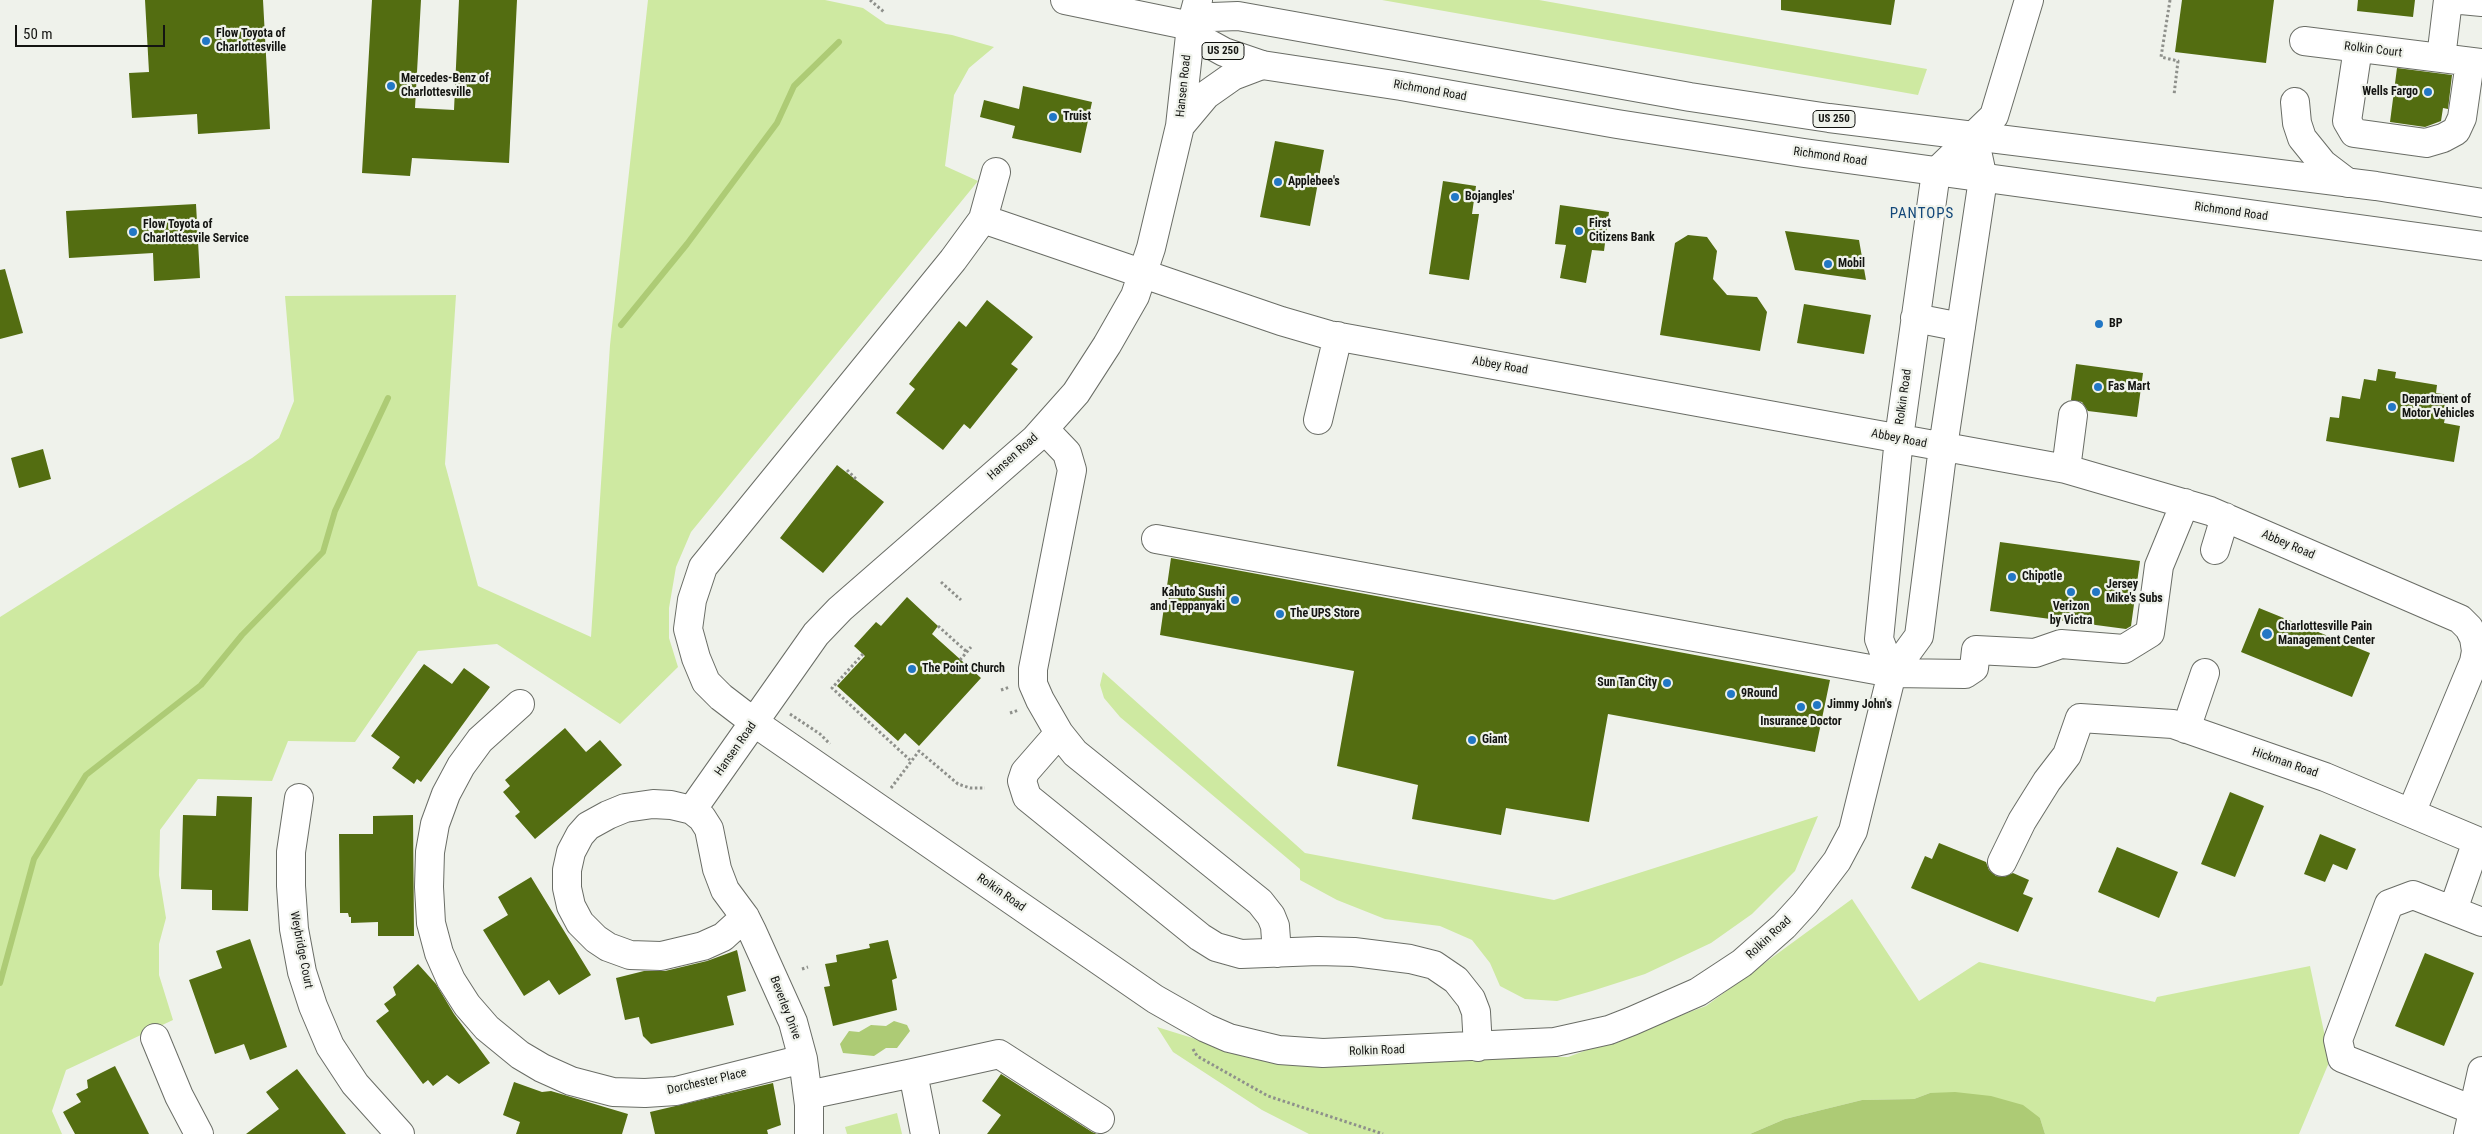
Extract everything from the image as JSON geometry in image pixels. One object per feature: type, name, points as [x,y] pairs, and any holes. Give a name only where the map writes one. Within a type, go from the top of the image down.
[{"type":"main road","points":[[1065,0],[1190,26]]},
{"type":"main road","name":"Hansen Road","points":[[692,810],[816,634],[840,609],[1044,428],[1076,393],[1102,353],[1135,296],[1144,273],[1180,126],[1190,26],[1198,0]]},
{"type":"main road","points":[[1936,172],[1994,116],[2030,0]]},
{"type":"main road","points":[[2442,58],[2448,0]]},
{"type":"main road","points":[[2461,0],[2482,2]]},
{"type":"main road","name":"US 250","points":[[1190,26],[1212,16],[1238,16],[1690,97],[1974,137],[2348,183],[2482,203]]},
{"type":"main road","name":"Richmond Road","points":[[1190,26],[1204,42],[1224,52],[1262,65],[1401,86],[1656,130],[1983,179],[2482,246]]},
{"type":"main road","name":"Rolkin Court","points":[[2304,41],[2476,62]]},
{"type":"main road","points":[[2358,48],[2347,121],[2354,133],[2426,143],[2443,138],[2456,131],[2462,118],[2476,62]]},
{"type":"main road","points":[[1180,126],[1206,95],[1233,76],[1262,65]]},
{"type":"main road","points":[[2295,102],[2297,123],[2302,138],[2323,164],[2348,183]]},
{"type":"main road","name":"Rolkin Road","points":[[983,219],[953,260],[703,567],[692,600],[688,628],[696,658],[706,682],[721,697],[755,723],[1155,999],[1206,1028],[1255,1045],[1300,1052],[1478,1047],[1555,1042],[1609,1030],[1668,1007],[1723,978],[1762,948],[1805,904],[1848,844],[1862,797],[1892,673],[1919,636],[1943,447],[1983,179],[1974,137]]},
{"type":"main road","points":[[983,219],[996,172]]},
{"type":"main road","name":"Rolkin Road","points":[[1892,673],[1879,639],[1899,438],[1936,172]]},
{"type":"main road","name":"Abbey Road","points":[[983,219],[1272,318],[1338,336],[2066,469],[2185,502],[2225,518],[2460,619],[2478,630],[2474,662],[2411,813]]},
{"type":"main road","points":[[1915,318],[1961,327]]},
{"type":"main road","points":[[1318,420],[1338,336]]},
{"type":"main road","points":[[2066,469],[2073,415]]},
{"type":"main road","points":[[1044,428],[1067,454],[1072,470],[1032,669],[1035,689],[1059,733],[1075,753],[1260,902],[1271,916],[1275,926],[1277,953]]},
{"type":"main road","points":[[1156,539],[1892,673],[1965,674],[1974,668],[1976,650],[2035,653],[2061,644],[2124,649],[2150,632],[2159,566],[2185,502]]},
{"type":"main road","points":[[2215,550],[2225,518]]},
{"type":"main road","points":[[2186,729],[2205,673]]},
{"type":"main road","name":"Dorchester Place","points":[[520,704],[486,733],[460,766],[446,794],[435,824],[429,855],[428,887],[431,923],[439,953],[451,980],[467,1006],[487,1028],[520,1055],[542,1068],[571,1081],[613,1092],[645,1094],[676,1091],[803,1058]]},
{"type":"main road","name":"Hickman Road","points":[[2002,862],[2022,821],[2047,781],[2068,755],[2080,718],[2173,724],[2325,777],[2480,842]]},
{"type":"main road","points":[[1059,733],[1029,766],[1023,777],[1022,786],[1031,802],[1209,943],[1225,950],[1242,954],[1354,952],[1410,959],[1434,966],[1456,980],[1471,999],[1476,1012],[1478,1047]]},
{"type":"main road","name":"Weybridge Court","points":[[300,798],[291,852],[291,886],[294,929],[302,972],[313,1006],[330,1046],[355,1084],[400,1134]]},
{"type":"main road","points":[[692,810],[671,805],[653,804],[625,808],[608,814],[588,826],[580,835],[571,852],[567,870],[567,888],[571,906],[580,923],[596,939],[608,947],[630,955],[650,957],[703,946],[723,936],[745,917]]},
{"type":"main road","name":"Beverley Drive","points":[[692,810],[702,818],[709,829],[717,869],[725,890],[745,917],[788,1009],[803,1058],[808,1095],[809,1134]]},
{"type":"main road","points":[[2453,910],[2480,842]]},
{"type":"main road","points":[[2482,922],[2413,895],[2389,904],[2338,1040],[2342,1058],[2471,1122],[2482,1071]]},
{"type":"main road","points":[[156,1038],[179,1096],[199,1134]]},
{"type":"main road","points":[[808,1095],[999,1054],[1100,1119]]},
{"type":"main road","points":[[912,1073],[926,1134]]},
{"type":"path","points":[[870,0],[884,12]]},
{"type":"path","points":[[2170,0],[2161,57],[2178,61],[2174,95]]},
{"type":"path","points":[[847,470],[857,480]]},
{"type":"path","points":[[941,582],[961,600]]},
{"type":"path","points":[[938,626],[967,652]]},
{"type":"path","points":[[960,660],[971,647]]},
{"type":"path","points":[[863,654],[832,688],[910,760]]},
{"type":"path","points":[[790,714],[824,738],[834,751]]},
{"type":"path","points":[[890,791],[910,760],[919,751],[958,784],[970,788],[985,788]]},
{"type":"path","points":[[882,786],[894,794]]},
{"type":"path","points":[[802,969],[808,967]]},
{"type":"path","points":[[1192,1047],[1197,1056],[1268,1096],[1383,1134]]},
{"type":"shaded area","points":[[648,0],[825,0],[863,8],[886,24],[952,35],[994,47],[969,68],[954,95],[945,166],[978,181],[691,532],[676,567],[669,608],[669,638],[678,667],[620,724],[497,644],[418,651],[355,742],[288,741],[272,781],[198,779],[160,830],[159,875],[166,918],[159,944],[159,975],[173,1020],[66,1070],[52,1111],[62,1134],[0,1134],[0,617],[252,458],[279,438],[294,401],[285,296],[456,295],[445,464],[478,586],[591,637],[610,345]]},
{"type":"shaded area","points":[[1382,0],[1539,0],[1927,69],[1918,95]]},
{"type":"shaded area","points":[[1103,672],[1305,853],[1554,900],[1818,816],[1795,871],[1752,914],[1711,943],[1645,974],[1592,991],[1557,1001],[1525,999],[1500,986],[1490,963],[1472,940],[1440,926],[1385,919],[1337,900],[1300,880],[1300,869],[1120,717],[1104,698],[1100,685]]},
{"type":"shaded area","points":[[1852,899],[1919,1001],[1979,962],[2155,1002],[2157,997],[2310,966],[2330,1060],[2299,1134],[2045,1134],[2040,1118],[1930,1093],[1914,1099],[1862,1100],[1785,1119],[1750,1134],[1309,1134],[1262,1110],[1173,1052],[1157,1027],[1257,1058],[1568,1057],[1706,1006]]},
{"type":"shaded area","points":[[894,1021],[907,1025],[910,1031],[897,1048],[886,1048],[874,1056],[843,1053],[840,1044],[849,1031],[859,1032],[871,1025],[886,1026]]},
{"type":"shaded area","points":[[1955,1092],[1991,1096],[2023,1105],[2040,1118],[2045,1134],[1750,1134],[1785,1119],[1862,1100],[1914,1099],[1930,1093]]},
{"type":"shaded area","points":[[897,1113],[902,1134],[847,1134],[845,1127]]},
{"type":"building","name":"Flow Toyota of Charlottesville","points":[[145,0],[263,0],[270,129],[198,134],[197,114],[132,118],[129,73],[149,72]]},
{"type":"building","points":[[372,0],[421,0],[415,108],[454,110],[459,0],[517,0],[509,163],[412,158],[410,176],[362,173]]},
{"type":"building","points":[[1781,0],[1895,0],[1891,25],[1781,10]]},
{"type":"building","points":[[2182,0],[2274,0],[2266,63],[2175,52]]},
{"type":"building","points":[[2358,0],[2415,0],[2413,17],[2357,11]]},
{"type":"building","name":"Wells Fargo","points":[[2397,68],[2452,75],[2448,109],[2443,108],[2441,121],[2425,127],[2390,122]]},
{"type":"building","name":"Truist","points":[[1023,86],[1092,102],[1081,153],[1012,138],[1015,126],[980,117],[984,100],[1019,109]]},
{"type":"building","points":[[1275,141],[1324,150],[1310,226],[1260,217]]},
{"type":"building","points":[[1443,181],[1476,186],[1472,214],[1479,214],[1469,280],[1429,274]]},
{"type":"building","name":"Flow Toyota of Charlottesvile Service","points":[[196,204],[200,278],[154,281],[153,253],[69,258],[66,211]]},
{"type":"building","points":[[1560,205],[1609,212],[1604,251],[1592,250],[1586,283],[1560,278],[1566,245],[1555,244]]},
{"type":"building","points":[[1785,231],[1859,240],[1866,280],[1795,270]]},
{"type":"building","points":[[1688,235],[1707,237],[1717,251],[1713,279],[1727,295],[1757,297],[1767,312],[1760,351],[1660,335],[1675,243]]},
{"type":"building","points":[[5,269],[23,333],[0,339],[0,270]]},
{"type":"building","points":[[987,300],[1033,337],[1011,364],[1018,369],[970,429],[964,424],[943,450],[896,413],[915,389],[909,384],[959,321],[966,327]]},
{"type":"building","points":[[1804,304],[1871,315],[1864,354],[1797,343]]},
{"type":"building","points":[[2076,364],[2143,373],[2137,417],[2088,411],[2082,402],[2071,400]]},
{"type":"building","points":[[2378,369],[2396,372],[2395,378],[2437,385],[2436,393],[2449,395],[2444,423],[2460,426],[2454,462],[2326,441],[2330,417],[2339,418],[2342,396],[2360,399],[2364,379],[2376,381]]},
{"type":"building","points":[[43,449],[51,479],[19,488],[11,458]]},
{"type":"building","points":[[837,465],[884,502],[823,573],[780,538]]},
{"type":"building","points":[[2000,542],[2140,561],[2131,626],[2126,629],[1990,611]]},
{"type":"building","name":"Giant","points":[[1171,558],[1830,680],[1815,752],[1608,714],[1589,822],[1506,808],[1501,835],[1412,819],[1418,785],[1337,766],[1354,671],[1160,635]]},
{"type":"building","name":"The Point Church","points":[[907,597],[938,626],[932,634],[981,678],[919,746],[905,733],[898,741],[837,686],[865,656],[854,646],[876,622],[881,626]]},
{"type":"building","points":[[2259,608],[2370,653],[2352,697],[2241,652]]},
{"type":"building","points":[[424,664],[452,684],[464,668],[490,687],[421,782],[417,779],[414,784],[392,768],[400,757],[371,736]]},
{"type":"building","points":[[565,728],[586,752],[600,740],[622,765],[535,839],[515,816],[520,812],[503,792],[510,786],[505,780]]},
{"type":"building","points":[[2230,792],[2264,806],[2235,877],[2201,864]]},
{"type":"building","points":[[217,796],[252,797],[248,911],[212,910],[212,890],[181,889],[183,815],[216,816]]},
{"type":"building","points":[[413,815],[414,936],[378,936],[378,922],[351,923],[351,917],[349,917],[348,913],[340,913],[339,834],[373,834],[373,816]]},
{"type":"building","points":[[2320,834],[2356,849],[2347,870],[2333,864],[2325,882],[2304,874]]},
{"type":"building","points":[[1939,843],[1986,862],[1989,870],[1996,876],[2004,877],[2013,873],[2029,880],[2023,894],[2033,898],[2018,932],[1911,888],[1925,856],[1932,859]]},
{"type":"building","points":[[2117,847],[2178,872],[2159,918],[2098,892]]},
{"type":"building","points":[[531,877],[591,975],[559,995],[549,980],[524,996],[483,930],[508,915],[498,897]]},
{"type":"building","points":[[250,939],[287,1047],[250,1060],[244,1044],[215,1054],[189,980],[222,968],[216,951]]},
{"type":"building","points":[[888,940],[897,978],[892,980],[897,1010],[833,1026],[824,987],[830,986],[825,964],[837,962],[836,955],[870,948],[869,944]]},
{"type":"building","points":[[737,950],[746,991],[727,996],[734,1025],[651,1044],[643,1036],[639,1017],[625,1020],[616,978],[644,971],[665,971],[707,961]]},
{"type":"building","points":[[2425,953],[2474,973],[2444,1046],[2395,1026]]},
{"type":"building","points":[[418,964],[436,984],[454,1014],[490,1063],[459,1084],[447,1075],[433,1086],[428,1080],[423,1084],[376,1021],[389,1011],[384,1004],[396,995],[393,987]]},
{"type":"building","points":[[115,1066],[149,1134],[75,1134],[63,1112],[81,1102],[76,1094],[88,1088],[87,1080]]},
{"type":"building","points":[[297,1069],[346,1134],[246,1134],[279,1109],[266,1092]]},
{"type":"building","points":[[1001,1074],[1097,1134],[987,1134],[1001,1115],[982,1101]]},
{"type":"building","points":[[514,1082],[542,1092],[551,1091],[628,1114],[622,1134],[516,1134],[520,1122],[503,1115]]},
{"type":"building","points":[[773,1083],[781,1125],[767,1130],[768,1134],[655,1134],[650,1112]]},
{"type":"waterway","points":[[621,325],[687,244],[777,123],[794,86],[839,42]]},
{"type":"waterway","points":[[0,983],[34,859],[86,775],[201,685],[242,635],[323,552],[335,511],[388,398]]},
{"type":"place","name":"Flow Toyota of Charlottesville","points":[[206,41]]},
{"type":"place","name":"Mercedes-Benz of Charlottesville","points":[[391,86]]},
{"type":"place","name":"Wells Fargo","points":[[2428,92]]},
{"type":"place","name":"Truist","points":[[1053,117]]},
{"type":"place","name":"Applebee's","points":[[1278,182]]},
{"type":"place","name":"Bojangles'","points":[[1455,197]]},
{"type":"place","name":"First Citizens Bank","points":[[1579,231]]},
{"type":"place","name":"Flow Toyota of Charlottesvile Service","points":[[133,232]]},
{"type":"place","name":"Mobil","points":[[1828,264]]},
{"type":"place","name":"BP","points":[[2099,324]]},
{"type":"place","name":"Fas Mart","points":[[2098,387]]},
{"type":"place","name":"Department of Motor Vehicles","points":[[2392,407]]},
{"type":"place","name":"Chipotle","points":[[2012,577]]},
{"type":"place","name":"Verizon by Victra","points":[[2071,592]]},
{"type":"place","name":"Jersey Mike's Subs","points":[[2096,592]]},
{"type":"place","name":"Kabuto Sushi and Teppanyaki","points":[[1235,600]]},
{"type":"place","name":"The UPS Store","points":[[1280,614]]},
{"type":"place","name":"Charlottesville Pain Management Center","points":[[2267,634]]},
{"type":"place","name":"The Point Church","points":[[912,669]]},
{"type":"place","name":"Sun Tan City","points":[[1667,683]]},
{"type":"place","name":"9Round","points":[[1731,694]]},
{"type":"place","name":"Jimmy John's","points":[[1817,705]]},
{"type":"place","name":"Insurance Doctor","points":[[1801,707]]},
{"type":"place","name":"Giant","points":[[1472,740]]},
{"type":"district","name":"PANTOPS","points":[[1922,214]]}]
